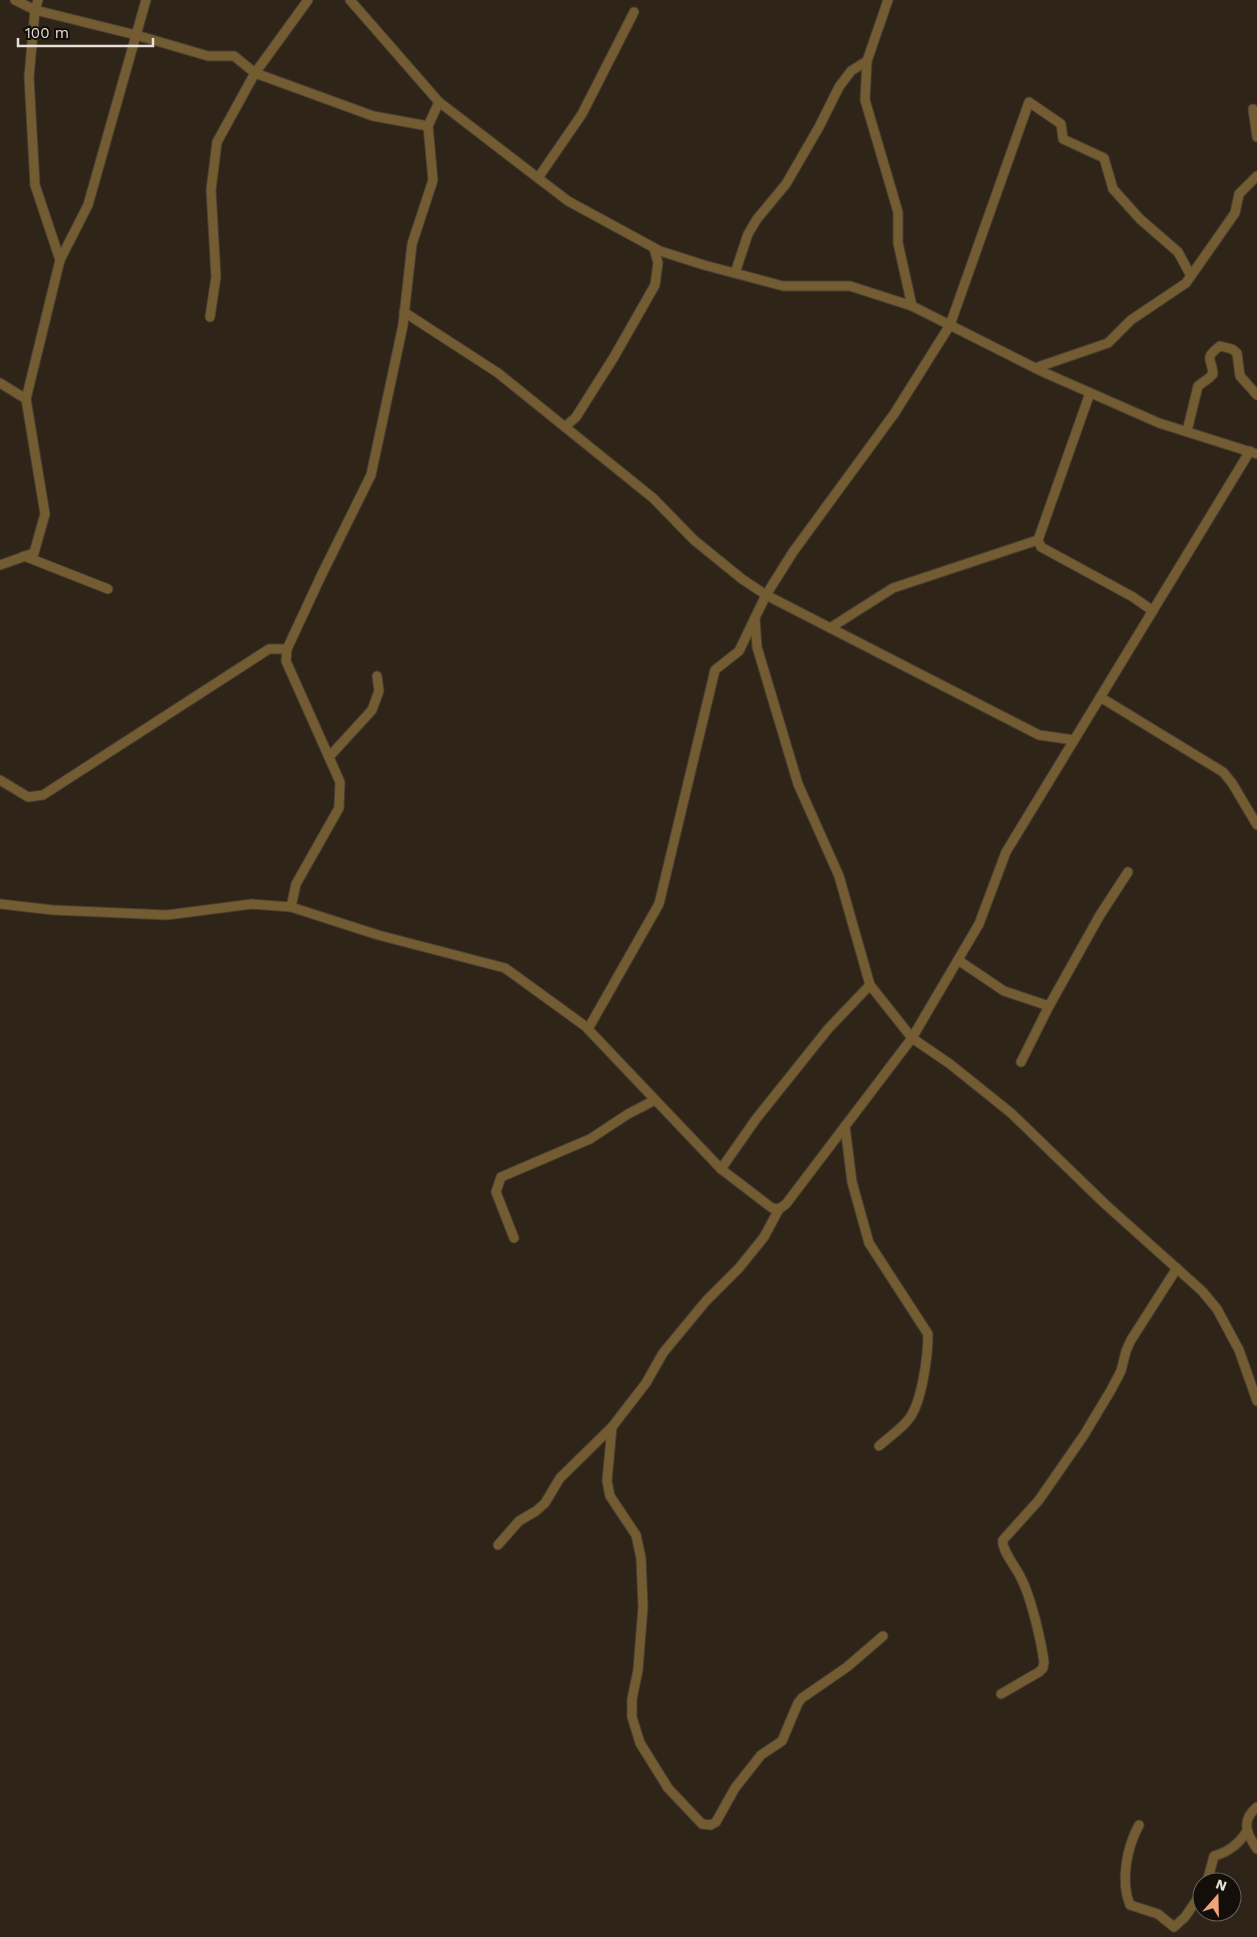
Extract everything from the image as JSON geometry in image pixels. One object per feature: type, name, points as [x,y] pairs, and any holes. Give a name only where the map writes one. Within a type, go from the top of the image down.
[{"type":"street","points":[[15,0],[35,10],[136,35],[208,56],[234,56],[255,73],[373,116],[428,126]]},
{"type":"street","points":[[38,0],[35,10],[29,78],[35,185],[60,260]]},
{"type":"street","points":[[0,565],[34,553],[45,514],[26,399],[60,260],[88,205],[146,0]]},
{"type":"street","points":[[210,317],[216,277],[211,190],[218,142],[255,73],[308,0]]},
{"type":"street","points":[[350,0],[439,102],[568,201],[654,248],[696,262],[783,286],[850,286],[912,306],[1035,368],[1159,423],[1253,453],[1153,611],[1006,852],[980,924],[912,1038],[786,1204],[779,1209],[764,1237],[739,1268],[706,1302],[663,1353],[646,1383],[612,1427],[560,1478],[545,1503],[519,1521],[498,1545]]},
{"type":"street","points":[[887,1],[866,61],[865,100],[898,212],[898,243],[912,306]]},
{"type":"street","points":[[538,178],[582,114],[634,12]]},
{"type":"street","points":[[735,273],[748,234],[757,218],[786,184],[819,127],[839,87],[851,71],[866,61]]},
{"type":"street","points":[[291,907],[296,884],[339,808],[340,782],[286,661],[287,649],[371,475],[403,325],[412,244],[433,180],[428,126],[439,102]]},
{"type":"street","points":[[588,1029],[660,904],[715,670],[739,651],[766,596],[793,552],[894,414],[950,325],[1029,102],[1061,124],[1063,139],[1104,158],[1113,189],[1140,219],[1178,252],[1191,276]]},
{"type":"street","points":[[1253,109],[1257,137]]},
{"type":"street","points":[[1035,368],[1108,343],[1131,320],[1186,283],[1235,213],[1239,194],[1257,176]]},
{"type":"street","points":[[564,427],[576,417],[614,357],[655,285],[658,264],[654,248]]},
{"type":"street","points":[[404,312],[498,373],[653,498],[694,540],[766,596],[1039,735],[1074,740]]},
{"type":"street","points":[[1187,431],[1198,386],[1213,374],[1209,361],[1210,356],[1220,346],[1232,349],[1237,353],[1240,376],[1257,395]]},
{"type":"street","points":[[0,383],[26,399]]},
{"type":"street","points":[[1090,393],[1038,540],[1041,547],[1133,597],[1153,611]]},
{"type":"street","points":[[830,628],[894,588],[1038,540]]},
{"type":"street","points":[[24,556],[108,589]]},
{"type":"street","points":[[755,618],[757,647],[798,784],[839,876],[870,985],[912,1038],[950,1064],[1011,1113],[1131,1228],[1202,1291],[1217,1309],[1230,1330],[1257,1401]]},
{"type":"street","points":[[0,780],[28,797],[43,795],[269,649],[287,649]]},
{"type":"street","points":[[329,757],[372,710],[378,691],[377,676]]},
{"type":"street","points":[[1100,697],[1222,772],[1232,783],[1257,825]]},
{"type":"street","points":[[1021,1062],[1049,1006],[1100,916],[1128,872]]},
{"type":"street","points":[[0,904],[53,910],[167,915],[252,904],[291,907],[378,935],[505,968],[588,1029],[721,1169],[772,1208],[779,1209]]},
{"type":"street","points":[[958,960],[1004,991],[1049,1006]]},
{"type":"street","points":[[721,1169],[756,1119],[828,1029],[870,985]]},
{"type":"street","points":[[514,1238],[496,1192],[501,1177],[590,1138],[628,1114],[655,1100]]},
{"type":"street","points":[[845,1126],[852,1182],[869,1243],[928,1334],[928,1350],[918,1401],[914,1411],[909,1420],[879,1446]]},
{"type":"street","points":[[1001,1694],[1039,1672],[1043,1668],[1044,1662],[1022,1580],[1003,1549],[1003,1540],[1039,1500],[1084,1435],[1121,1371],[1131,1340],[1177,1268]]},
{"type":"street","points":[[612,1427],[607,1481],[610,1496],[636,1535],[641,1558],[643,1607],[638,1670],[632,1698],[632,1717],[640,1743],[668,1788],[702,1824],[711,1825],[716,1822],[735,1788],[761,1755],[782,1741],[798,1703],[802,1698],[847,1667],[883,1636]]},
{"type":"street","points":[[1257,1807],[1248,1817],[1246,1824],[1247,1831],[1257,1848]]},
{"type":"street","points":[[1139,1825],[1127,1853],[1127,1898],[1130,1905],[1158,1914],[1174,1928],[1192,1906]]},
{"type":"street","points":[[1210,1872],[1214,1856],[1226,1853],[1234,1847],[1247,1831]]}]
